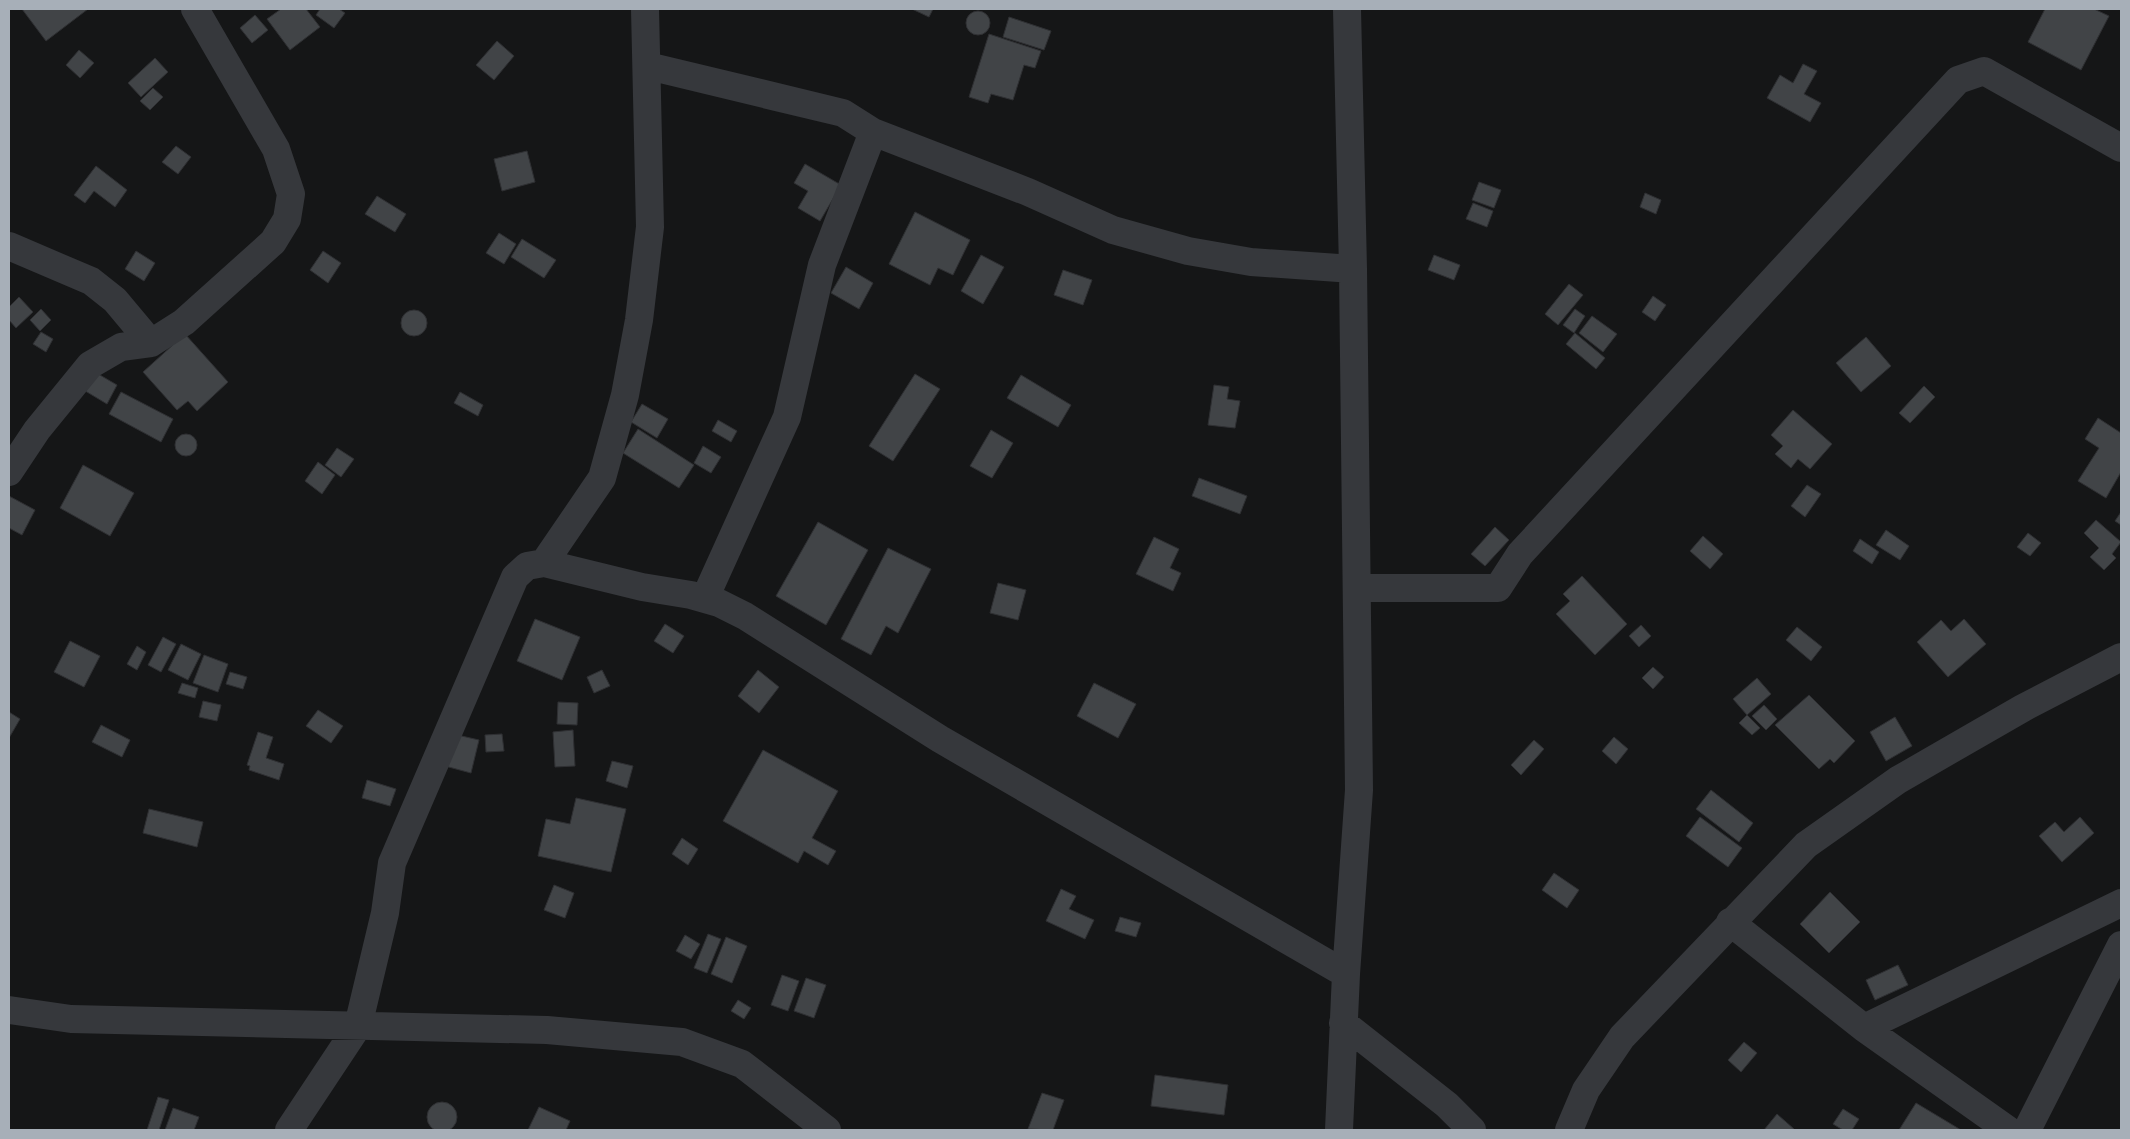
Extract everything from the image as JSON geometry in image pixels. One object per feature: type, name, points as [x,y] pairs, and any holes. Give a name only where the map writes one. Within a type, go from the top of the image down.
[{"type":"street","points":[[9,472],[37,430],[90,365],[121,346],[151,343],[184,322],[274,242],[287,219],[292,194],[276,149],[195,9]]},
{"type":"street","points":[[544,562],[602,478],[624,395],[639,320],[650,227],[648,66],[645,9]]},
{"type":"street","points":[[1339,1130],[1343,1023],[1358,790],[1353,269],[1347,9]]},
{"type":"street","points":[[648,66],[843,113],[873,132],[1028,192],[1122,233],[1188,251],[1251,262],[1353,269]]},
{"type":"street","points":[[1357,588],[1498,588],[1520,554],[1958,80],[1984,71],[2121,148]]},
{"type":"street","points":[[705,598],[786,417],[822,265],[873,132]]},
{"type":"street","points":[[9,246],[91,281],[115,300],[151,343]]},
{"type":"street","points":[[289,1130],[358,1026],[384,914],[392,864],[408,824],[515,578],[527,566],[544,562],[642,587],[705,598],[745,616],[940,739],[1346,974]]},
{"type":"street","points":[[1569,1130],[1586,1090],[1622,1037],[1730,922],[1806,845],[1898,780],[2023,708],[2121,657]]},
{"type":"street","points":[[1864,1028],[2121,904]]},
{"type":"street","points":[[1730,922],[1864,1028],[2008,1130]]},
{"type":"street","points":[[2027,1130],[2113,981],[2121,945]]},
{"type":"street","points":[[9,1010],[71,1019],[547,1030],[682,1042],[742,1064],[827,1130]]},
{"type":"street","points":[[1343,1023],[1447,1105],[1472,1130]]},
{"type":"building","points":[[22,9],[88,9],[46,41]]},
{"type":"building","points":[[281,9],[306,9],[320,27],[290,50],[267,19]]},
{"type":"building","points":[[320,9],[339,9],[345,13],[334,28],[316,15]]},
{"type":"building","points":[[912,9],[933,9],[929,17]]},
{"type":"building","points":[[2045,9],[2094,9],[2109,16],[2081,70],[2028,42]]},
{"type":"building","points":[[978,11],[986,15],[990,23],[986,31],[978,35],[970,31],[966,23],[970,15]]},
{"type":"building","points":[[255,15],[268,30],[252,43],[240,28]]},
{"type":"building","points":[[1009,17],[1051,31],[1044,50],[1003,37]]},
{"type":"building","points":[[989,34],[1041,51],[1035,68],[1024,65],[1013,100],[991,94],[988,103],[969,97]]},
{"type":"building","points":[[497,41],[514,56],[494,80],[476,65]]},
{"type":"building","points":[[79,50],[94,63],[80,78],[66,65]]},
{"type":"building","points":[[155,58],[168,72],[141,97],[128,83]]},
{"type":"building","points":[[1803,64],[1817,71],[1804,94],[1821,103],[1810,122],[1767,98],[1780,75],[1793,83]]},
{"type":"building","points":[[153,88],[163,97],[150,110],[140,101]]},
{"type":"building","points":[[176,146],[191,157],[178,174],[162,162]]},
{"type":"building","points":[[527,151],[535,182],[502,191],[494,159]]},
{"type":"building","points":[[805,164],[841,185],[820,221],[798,208],[808,191],[794,183]]},
{"type":"building","points":[[96,166],[127,190],[115,207],[94,191],[85,203],[74,195]]},
{"type":"building","points":[[1479,182],[1501,190],[1494,208],[1472,200]]},
{"type":"building","points":[[1645,193],[1661,200],[1656,214],[1640,207]]},
{"type":"building","points":[[377,196],[406,214],[395,232],[365,214]]},
{"type":"building","points":[[1473,203],[1493,211],[1487,227],[1466,219]]},
{"type":"building","points":[[915,212],[970,240],[953,275],[938,268],[930,285],[889,264]]},
{"type":"building","points":[[499,233],[516,244],[504,264],[486,253]]},
{"type":"building","points":[[522,239],[556,260],[544,278],[511,257]]},
{"type":"building","points":[[136,251],[155,263],[144,281],[125,269]]},
{"type":"building","points":[[323,251],[341,263],[328,283],[310,270]]},
{"type":"building","points":[[981,255],[1004,267],[983,304],[961,291]]},
{"type":"building","points":[[1434,255],[1460,265],[1454,280],[1428,270]]},
{"type":"building","points":[[846,267],[873,283],[859,309],[831,293]]},
{"type":"building","points":[[1063,270],[1092,280],[1083,305],[1054,295]]},
{"type":"building","points":[[1569,284],[1583,295],[1558,325],[1545,314]]},
{"type":"building","points":[[1653,296],[1666,305],[1655,321],[1642,312]]},
{"type":"building","points":[[19,297],[33,312],[16,328],[9,320],[9,307]]},
{"type":"building","points":[[41,309],[51,320],[40,331],[30,320]]},
{"type":"building","points":[[1575,309],[1585,316],[1574,333],[1563,325]]},
{"type":"building","points":[[414,310],[424,313],[427,323],[424,333],[414,336],[404,333],[401,323],[404,313]]},
{"type":"building","points":[[1592,316],[1617,334],[1603,352],[1579,333]]},
{"type":"building","points":[[41,332],[53,339],[46,352],[33,344]]},
{"type":"building","points":[[1575,333],[1605,358],[1596,369],[1566,344]]},
{"type":"building","points":[[185,334],[228,382],[197,411],[188,401],[177,410],[143,372]]},
{"type":"building","points":[[1866,337],[1891,366],[1861,392],[1836,363]]},
{"type":"building","points":[[93,371],[117,385],[107,404],[82,389]]},
{"type":"building","points":[[915,374],[940,389],[893,461],[869,446]]},
{"type":"building","points":[[1021,375],[1071,405],[1058,427],[1007,398]]},
{"type":"building","points":[[1214,385],[1229,387],[1227,399],[1240,401],[1235,428],[1208,425]]},
{"type":"building","points":[[1924,386],[1935,397],[1910,423],[1899,413]]},
{"type":"building","points":[[121,392],[173,419],[161,442],[109,414]]},
{"type":"building","points":[[460,392],[483,405],[478,416],[454,403]]},
{"type":"building","points":[[642,404],[668,419],[657,438],[631,422]]},
{"type":"building","points":[[1793,410],[1832,444],[1810,469],[1798,459],[1791,468],[1775,454],[1783,446],[1771,435]]},
{"type":"building","points":[[2098,418],[2121,433],[2121,472],[2106,498],[2078,481],[2099,448],[2085,439]]},
{"type":"building","points":[[718,420],[737,431],[731,442],[712,431]]},
{"type":"building","points":[[638,429],[694,465],[679,488],[623,453]]},
{"type":"building","points":[[991,430],[1013,443],[992,478],[970,466]]},
{"type":"building","points":[[182,434],[190,434],[197,441],[197,449],[190,456],[182,456],[175,449],[175,441]]},
{"type":"building","points":[[703,446],[721,457],[711,473],[694,463]]},
{"type":"building","points":[[337,448],[354,459],[341,477],[325,465]]},
{"type":"building","points":[[318,462],[335,475],[322,494],[305,481]]},
{"type":"building","points":[[83,465],[134,493],[110,536],[60,508]]},
{"type":"building","points":[[1199,478],[1247,496],[1240,514],[1192,496]]},
{"type":"building","points":[[1807,485],[1821,494],[1805,517],[1791,506]]},
{"type":"building","points":[[9,496],[35,510],[22,535],[9,528]]},
{"type":"building","points":[[2121,512],[2121,525],[2115,521]]},
{"type":"building","points":[[2096,520],[2121,542],[2112,554],[2116,558],[2104,570],[2090,557],[2099,548],[2084,533]]},
{"type":"building","points":[[818,522],[868,550],[826,625],[776,596]]},
{"type":"building","points":[[1495,527],[1509,540],[1485,566],[1471,554]]},
{"type":"building","points":[[1886,530],[1909,546],[1900,560],[1876,545]]},
{"type":"building","points":[[2028,533],[2041,543],[2030,556],[2017,547]]},
{"type":"building","points":[[1703,536],[1723,554],[1710,569],[1690,551]]},
{"type":"building","points":[[1154,537],[1179,549],[1170,568],[1181,573],[1173,591],[1136,574]]},
{"type":"building","points":[[1860,539],[1879,552],[1872,564],[1853,551]]},
{"type":"building","points":[[888,548],[931,569],[898,633],[886,626],[871,655],[841,639]]},
{"type":"building","points":[[1582,576],[1627,624],[1595,655],[1556,614],[1570,601],[1563,594]]},
{"type":"building","points":[[998,583],[1026,590],[1018,620],[990,613]]},
{"type":"building","points":[[535,619],[580,637],[562,680],[517,661]]},
{"type":"building","points":[[1964,619],[1986,644],[1948,677],[1917,642],[1941,620],[1951,631]]},
{"type":"building","points":[[665,624],[684,636],[673,653],[654,641]]},
{"type":"building","points":[[1641,625],[1651,636],[1639,647],[1629,636]]},
{"type":"building","points":[[1797,627],[1822,647],[1811,661],[1786,640]]},
{"type":"building","points":[[163,637],[176,644],[161,672],[148,665]]},
{"type":"building","points":[[70,641],[100,656],[84,687],[54,672]]},
{"type":"building","points":[[181,644],[201,654],[188,680],[168,670]]},
{"type":"building","points":[[137,646],[146,652],[137,670],[127,664]]},
{"type":"building","points":[[204,655],[228,664],[218,692],[193,683]]},
{"type":"building","points":[[1653,667],[1664,677],[1653,689],[1642,678]]},
{"type":"building","points":[[602,670],[610,686],[594,693],[587,677]]},
{"type":"building","points":[[758,670],[779,687],[759,713],[738,696]]},
{"type":"building","points":[[230,672],[247,677],[243,689],[226,684]]},
{"type":"building","points":[[1757,678],[1771,694],[1747,715],[1733,699]]},
{"type":"building","points":[[182,683],[198,688],[195,698],[178,693]]},
{"type":"building","points":[[1094,683],[1136,704],[1118,738],[1077,716]]},
{"type":"building","points":[[1809,695],[1855,741],[1834,763],[1830,759],[1819,769],[1775,725]]},
{"type":"building","points":[[203,701],[221,705],[217,721],[199,717]]},
{"type":"building","points":[[558,702],[578,703],[577,725],[557,724]]},
{"type":"building","points":[[1764,705],[1777,719],[1766,730],[1752,716]]},
{"type":"building","points":[[318,710],[343,726],[331,743],[306,726]]},
{"type":"building","points":[[9,712],[20,719],[9,738]]},
{"type":"building","points":[[1747,715],[1760,728],[1752,735],[1739,723]]},
{"type":"building","points":[[1895,717],[1912,746],[1886,761],[1870,732]]},
{"type":"building","points":[[101,725],[130,740],[122,757],[92,742]]},
{"type":"building","points":[[573,730],[575,766],[555,767],[553,732]]},
{"type":"building","points":[[258,732],[273,737],[266,758],[284,764],[279,780],[249,770],[250,766],[247,765]]},
{"type":"building","points":[[453,734],[479,740],[471,773],[445,766]]},
{"type":"building","points":[[502,734],[504,751],[486,752],[485,735]]},
{"type":"building","points":[[1614,737],[1628,749],[1616,764],[1602,751]]},
{"type":"building","points":[[1534,740],[1544,749],[1521,775],[1511,765]]},
{"type":"building","points":[[763,750],[838,791],[812,838],[836,851],[828,865],[804,851],[798,863],[723,821]]},
{"type":"building","points":[[612,761],[633,766],[627,788],[606,781]]},
{"type":"building","points":[[367,780],[396,789],[390,806],[362,798]]},
{"type":"building","points":[[1711,790],[1753,823],[1739,842],[1696,809]]},
{"type":"building","points":[[576,798],[626,809],[611,872],[538,856],[546,819],[570,824]]},
{"type":"building","points":[[149,809],[203,822],[197,847],[143,833]]},
{"type":"building","points":[[1700,817],[1742,848],[1728,867],[1686,836]]},
{"type":"building","points":[[2080,817],[2094,833],[2062,862],[2039,836],[2055,822],[2064,832]]},
{"type":"building","points":[[682,838],[698,849],[688,865],[672,854]]},
{"type":"building","points":[[1554,873],[1579,890],[1567,908],[1542,890]]},
{"type":"building","points":[[554,885],[574,893],[565,918],[544,910]]},
{"type":"building","points":[[1061,889],[1076,896],[1069,909],[1094,920],[1085,939],[1046,921]]},
{"type":"building","points":[[1830,892],[1860,922],[1829,953],[1800,924]]},
{"type":"building","points":[[1120,917],[1141,923],[1136,937],[1115,931]]},
{"type":"building","points":[[708,934],[721,939],[707,973],[694,968]]},
{"type":"building","points":[[685,935],[700,944],[691,959],[676,951]]},
{"type":"building","points":[[726,937],[747,946],[732,983],[711,974]]},
{"type":"building","points":[[1898,965],[1908,985],[1875,1000],[1866,980]]},
{"type":"building","points":[[782,975],[799,981],[788,1011],[771,1005]]},
{"type":"building","points":[[806,978],[826,985],[814,1018],[794,1011]]},
{"type":"building","points":[[738,1000],[751,1008],[744,1019],[731,1011]]},
{"type":"building","points":[[1744,1042],[1757,1053],[1741,1072],[1728,1060]]},
{"type":"building","points":[[1155,1075],[1228,1085],[1224,1115],[1151,1106]]},
{"type":"building","points":[[1042,1093],[1064,1100],[1053,1130],[1028,1129]]},
{"type":"building","points":[[158,1097],[169,1100],[159,1130],[147,1130]]},
{"type":"building","points":[[442,1102],[453,1106],[457,1117],[453,1128],[442,1132],[431,1128],[427,1117],[431,1106]]},
{"type":"building","points":[[1916,1103],[1961,1130],[1899,1130]]},
{"type":"building","points":[[539,1107],[570,1121],[566,1130],[528,1130]]},
{"type":"building","points":[[173,1108],[199,1117],[194,1130],[165,1130]]},
{"type":"building","points":[[1843,1109],[1859,1119],[1852,1130],[1843,1130],[1833,1124]]},
{"type":"building","points":[[1777,1114],[1794,1129],[1764,1130]]}]
